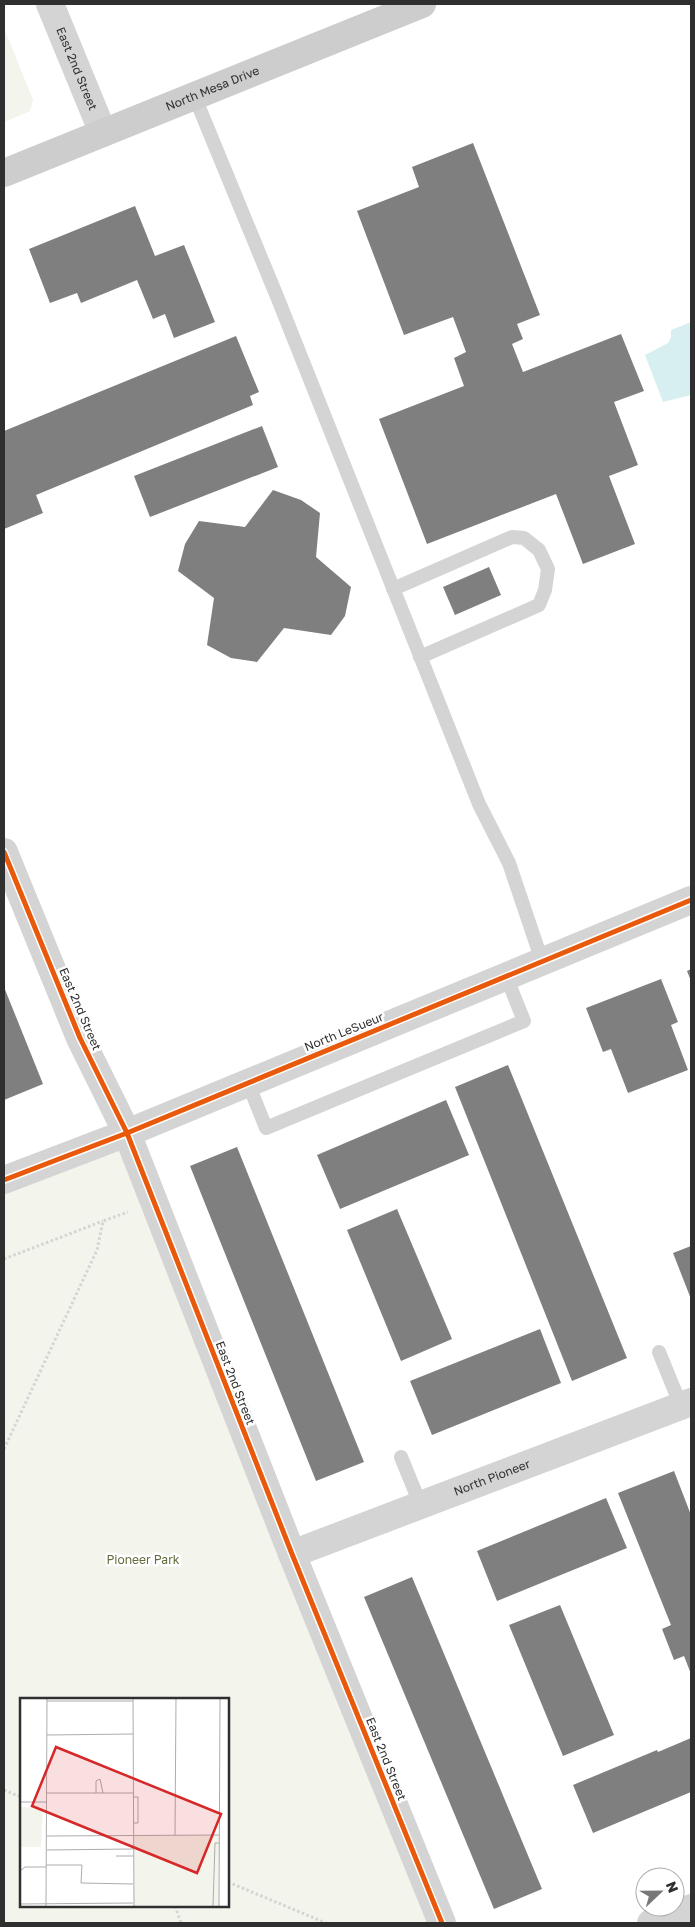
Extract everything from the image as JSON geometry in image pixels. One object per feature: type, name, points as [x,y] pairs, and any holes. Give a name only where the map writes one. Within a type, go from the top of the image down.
[{"type":"main road","name":"North Mesa Drive","points":[[4,173],[422,4]]},
{"type":"street","name":"East 2nd Street","points":[[50,4],[103,133]]},
{"type":"street","name":"East 2nd Street","points":[[4,852],[80,1038],[127,1133],[292,1554],[442,1923]]},
{"type":"street","name":"North LeSueur","points":[[4,1180],[127,1133],[691,900]]},
{"type":"street","name":"North Pioneer","points":[[292,1554],[686,1404]]},
{"type":"street","points":[[652,1923],[691,1908]]},
{"type":"lane","points":[[194,95],[278,299],[479,804],[509,863],[542,961]]},
{"type":"lane","points":[[393,589],[512,536],[524,538],[539,550],[548,570],[546,590],[539,605],[420,657]]},
{"type":"lane","points":[[248,1083],[266,1128],[524,1021],[506,976]]},
{"type":"lane","points":[[659,1352],[686,1404]]},
{"type":"lane","points":[[401,1457],[421,1506]]},
{"type":"path","points":[[4,1259],[154,1203]]},
{"type":"path","points":[[4,1449],[97,1250],[102,1221]]},
{"type":"path","points":[[4,1790],[20,1797]]},
{"type":"path","points":[[229,1882],[326,1923]]},
{"type":"path","points":[[175,1907],[181,1923]]},
{"type":"green space","points":[[4,28],[33,100],[30,111],[4,122]]},
{"type":"green space","name":"Pioneer Park","points":[[127,1133],[442,1923],[4,1923],[4,1180]]},
{"type":"water","points":[[691,322],[691,395],[663,402],[645,355],[668,343],[671,337],[671,330]]},
{"type":"building","points":[[473,143],[540,315],[517,324],[523,339],[512,344],[523,372],[621,334],[644,391],[614,402],[638,465],[609,476],[635,544],[583,564],[556,494],[427,544],[379,419],[464,386],[454,358],[466,352],[453,317],[404,335],[357,211],[419,187],[412,167]]},
{"type":"building","points":[[135,206],[155,256],[184,245],[215,322],[174,338],[165,314],[153,319],[137,280],[81,303],[77,293],[50,303],[29,249]]},
{"type":"building","points":[[236,336],[259,392],[250,396],[253,405],[36,495],[43,513],[4,529],[4,431]]},
{"type":"building","points":[[262,426],[278,467],[150,517],[134,476]]},
{"type":"building","points":[[273,490],[301,500],[320,513],[316,557],[351,587],[345,616],[331,635],[284,628],[257,662],[231,658],[207,645],[214,598],[178,571],[185,544],[199,521],[245,527]]},
{"type":"building","points":[[489,567],[501,595],[455,615],[443,587]]},
{"type":"building","points":[[691,969],[691,981],[687,971]]},
{"type":"building","points":[[661,979],[678,1022],[671,1025],[688,1070],[628,1093],[611,1049],[603,1052],[586,1008]]},
{"type":"building","points":[[4,987],[43,1084],[4,1100]]},
{"type":"building","points":[[508,1065],[627,1358],[572,1381],[455,1087]]},
{"type":"building","points":[[446,1100],[469,1155],[340,1209],[317,1155]]},
{"type":"building","points":[[237,1147],[364,1462],[316,1481],[190,1166]]},
{"type":"building","points":[[397,1209],[452,1339],[401,1361],[347,1230]]},
{"type":"building","points":[[691,1246],[691,1299],[673,1253]]},
{"type":"building","points":[[540,1329],[561,1383],[432,1435],[410,1381]]},
{"type":"building","points":[[674,1471],[691,1515],[691,1674],[684,1656],[674,1660],[662,1629],[671,1625],[618,1493]]},
{"type":"building","points":[[606,1498],[627,1548],[497,1601],[477,1551]]},
{"type":"building","points":[[412,1577],[542,1889],[494,1909],[364,1597]]},
{"type":"building","points":[[560,1605],[614,1735],[563,1756],[509,1625]]},
{"type":"building","points":[[691,1738],[691,1792],[593,1833],[573,1785]]},
{"type":"cycle path","points":[[4,852],[80,1038],[127,1133],[292,1554],[442,1923]]},
{"type":"cycle path","points":[[4,1180],[127,1133],[691,900]]}]
